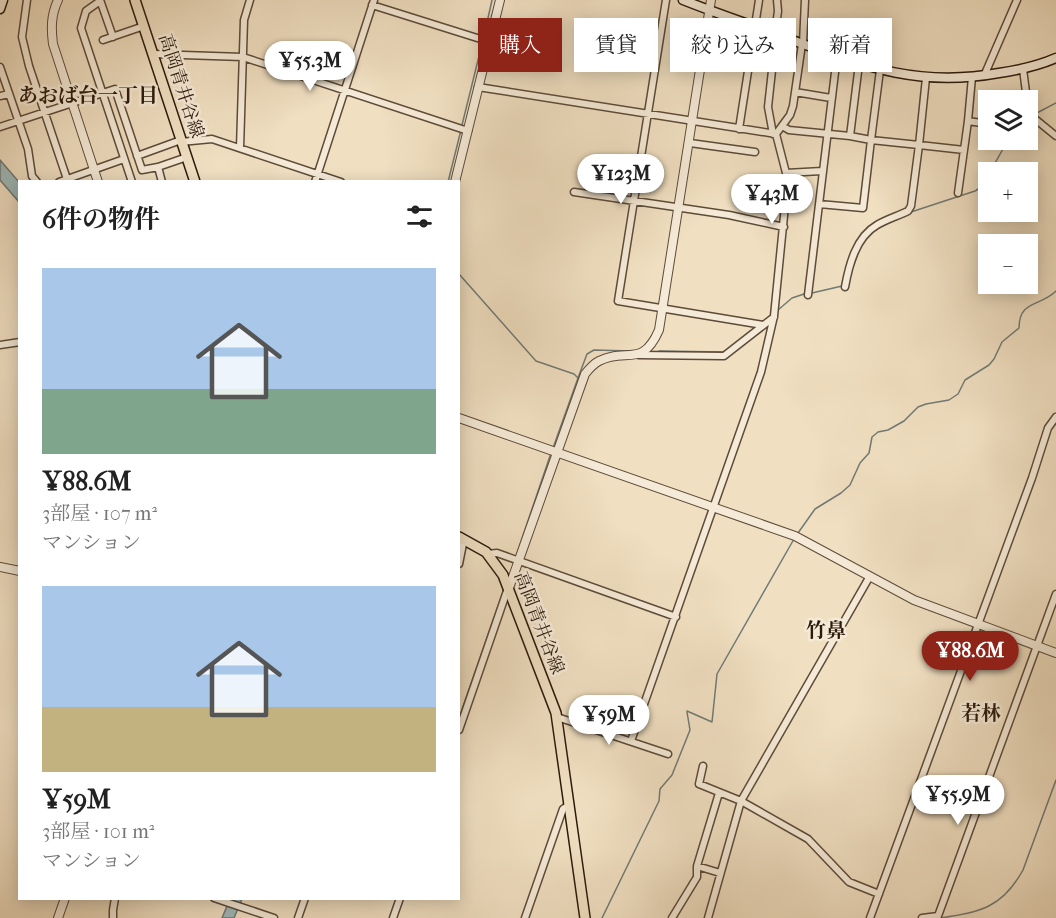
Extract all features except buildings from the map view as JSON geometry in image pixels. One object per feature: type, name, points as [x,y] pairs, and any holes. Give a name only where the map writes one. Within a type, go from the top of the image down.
[{"type":"main road","points":[[0,9],[3,0]]},
{"type":"main road","name":"高岡青井谷線","points":[[135,0],[194,180]]},
{"type":"main road","points":[[683,0],[732,18]]},
{"type":"main road","points":[[796,41],[808,46]]},
{"type":"main road","points":[[892,72],[926,78],[952,79],[1023,69],[1041,65],[1056,58]]},
{"type":"main road","name":"高岡青井谷線","points":[[461,538],[488,554],[503,574],[557,717],[585,918]]},
{"type":"street","points":[[27,0],[22,37],[29,66],[68,180],[124,159]]},
{"type":"street","points":[[58,0],[51,26],[53,44],[97,180]]},
{"type":"street","points":[[240,148],[244,20],[250,0]]},
{"type":"street","points":[[496,18],[500,0]]},
{"type":"street","points":[[666,0],[618,301],[763,325]]},
{"type":"street","points":[[638,355],[648,349],[655,340],[664,309],[711,0]]},
{"type":"street","points":[[756,18],[759,0]]},
{"type":"street","points":[[777,0],[777,18]]},
{"type":"street","points":[[775,134],[790,115],[802,44],[805,0]]},
{"type":"street","points":[[984,76],[1017,0]]},
{"type":"street","points":[[113,37],[100,1],[86,11],[81,28],[131,180]]},
{"type":"street","points":[[316,180],[373,3],[478,38]]},
{"type":"street","points":[[103,40],[144,26]]},
{"type":"street","points":[[153,54],[243,57],[468,130]]},
{"type":"street","points":[[0,67],[28,149],[32,176],[35,180]]},
{"type":"street","points":[[1023,69],[1026,90]]},
{"type":"street","points":[[456,180],[482,72]]},
{"type":"street","points":[[739,129],[748,72]]},
{"type":"street","points":[[631,741],[761,372],[774,316],[784,227],[786,172],[768,107],[772,72]]},
{"type":"street","points":[[808,295],[835,72]]},
{"type":"street","points":[[850,136],[858,72]]},
{"type":"street","points":[[819,204],[863,208],[880,72]]},
{"type":"street","points":[[958,193],[972,77]]},
{"type":"street","points":[[845,287],[852,260],[865,234],[876,226],[908,211],[911,206],[926,78]]},
{"type":"street","points":[[478,87],[775,134]]},
{"type":"street","points":[[0,127],[115,89],[142,170],[187,157]]},
{"type":"street","points":[[795,92],[831,98]]},
{"type":"street","points":[[0,96],[9,93]]},
{"type":"street","points":[[968,121],[978,122]]},
{"type":"street","points":[[1038,121],[1056,136]]},
{"type":"street","points":[[782,126],[789,130],[964,150]]},
{"type":"street","points":[[137,156],[181,141],[210,139],[335,180]]},
{"type":"street","points":[[690,143],[755,152]]},
{"type":"street","points":[[158,167],[161,180]]},
{"type":"street","points":[[786,172],[822,171]]},
{"type":"street","points":[[574,192],[756,220],[784,227]]},
{"type":"street","points":[[460,727],[585,374],[599,360],[610,358],[638,355],[724,356],[774,316]]},
{"type":"street","points":[[0,345],[18,342]]},
{"type":"street","points":[[870,918],[1048,429],[1056,417]]},
{"type":"street","points":[[460,418],[795,536],[914,600],[1056,653]]},
{"type":"street","points":[[488,554],[497,553],[676,617]]},
{"type":"street","points":[[0,567],[18,571]]},
{"type":"street","points":[[708,918],[741,801],[870,576]]},
{"type":"street","points":[[922,918],[938,916],[1056,594]]},
{"type":"street","points":[[557,717],[668,754]]},
{"type":"street","points":[[704,766],[699,784],[741,801],[807,839],[849,882],[879,894]]},
{"type":"street","points":[[672,918],[697,877],[697,866],[719,793]]},
{"type":"street","points":[[525,918],[563,809],[569,805]]},
{"type":"street","points":[[697,866],[720,873]]},
{"type":"street","points":[[58,918],[64,900]]},
{"type":"street","points":[[113,918],[114,900]]},
{"type":"street","points":[[220,900],[274,918]]},
{"type":"street","points":[[298,918],[304,900]]},
{"type":"street","points":[[393,918],[399,900]]},
{"type":"water","points":[[0,160],[18,181],[18,201],[0,180]]},
{"type":"water","points":[[230,900],[242,900],[234,918],[222,918]]},
{"type":"waterway","points":[[488,18],[492,0]]},
{"type":"waterway","points":[[462,125],[478,60]]},
{"type":"waterway","points":[[1038,112],[1056,103]]},
{"type":"waterway","points":[[448,180],[461,130]]},
{"type":"waterway","points":[[996,162],[1002,150]]},
{"type":"waterway","points":[[911,212],[978,189]]},
{"type":"waterway","points":[[876,229],[893,221]]},
{"type":"waterway","points":[[850,275],[861,246]]},
{"type":"waterway","points":[[460,275],[536,361],[574,374],[578,378],[553,448]]},
{"type":"waterway","points":[[812,293],[842,286]]},
{"type":"waterway","points":[[798,533],[815,509],[850,485],[860,463],[869,453],[872,437],[904,421],[918,407],[949,400],[958,394],[965,380],[989,365],[1002,342],[1019,328],[1020,319],[1026,308],[1056,291]]},
{"type":"waterway","points":[[778,310],[792,298],[807,293]]},
{"type":"waterway","points":[[578,378],[587,354],[594,350],[631,351]]},
{"type":"waterway","points":[[659,351],[725,352]]},
{"type":"waterway","points":[[516,556],[551,453]]},
{"type":"waterway","points":[[687,711],[712,722],[717,674],[794,539]]},
{"type":"waterway","points":[[508,579],[515,561]]},
{"type":"waterway","points":[[460,715],[504,589]]},
{"type":"waterway","points":[[602,918],[659,801],[660,789],[672,775],[690,730],[687,712]]},
{"type":"waterway","points":[[941,918],[979,910],[1007,893],[1023,870],[1056,780]]},
{"type":"waterway","points":[[390,918],[393,908]]},
{"type":"district","name":"あおば台一丁目","points":[[88,95]]},
{"type":"district","name":"竹鼻","points":[[826,630]]},
{"type":"district","name":"若林","points":[[981,713]]}]
